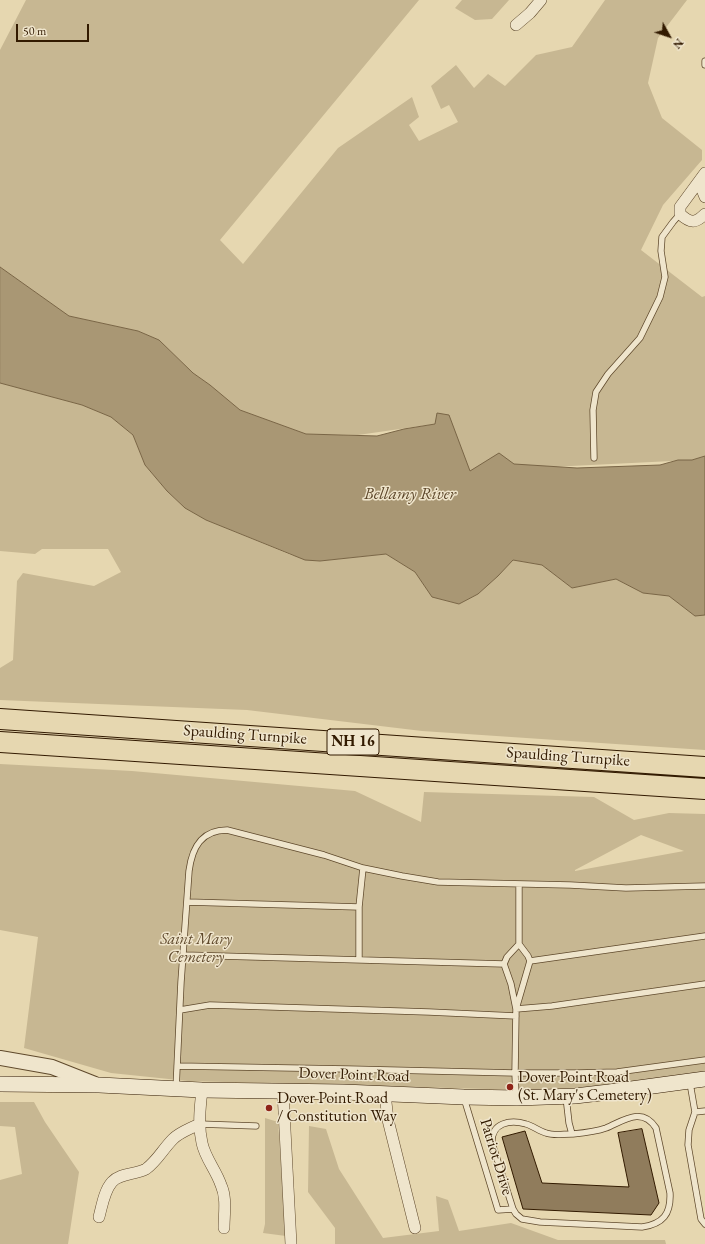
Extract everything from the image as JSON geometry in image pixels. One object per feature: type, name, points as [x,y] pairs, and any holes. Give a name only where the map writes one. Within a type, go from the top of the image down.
[{"type":"highway","name":"Spaulding Turnpike","points":[[0,719],[705,767]]},
{"type":"highway","name":"Spaulding Turnpike","points":[[0,742],[705,789]]},
{"type":"main road","name":"Dover Point Road","points":[[0,1084],[99,1085],[202,1090],[516,1098],[566,1096],[609,1092],[705,1080]]},
{"type":"street","points":[[516,25],[530,13],[541,0]]},
{"type":"street","points":[[702,177],[705,197]]},
{"type":"street","points":[[702,177],[680,207],[680,214],[693,222],[700,220],[705,214]]},
{"type":"street","points":[[0,1058],[52,1067],[99,1085]]},
{"type":"street","points":[[202,1090],[199,1124],[202,1144],[206,1156],[222,1186],[224,1194],[224,1228]]},
{"type":"street","points":[[283,1092],[289,1244]]},
{"type":"street","points":[[385,1094],[388,1120],[415,1228]]},
{"type":"street","points":[[99,1217],[107,1190],[111,1183],[123,1176],[135,1174],[145,1169],[157,1159],[172,1140],[179,1134],[199,1124]]},
{"type":"lane","points":[[594,458],[593,410],[596,392],[608,374],[640,338],[660,297],[665,277],[662,237],[680,214]]},
{"type":"lane","points":[[176,1089],[186,902],[191,857],[195,847],[201,839],[210,833],[218,830],[227,830],[363,868],[438,882],[626,888],[705,886]]},
{"type":"lane","points":[[359,960],[359,907],[363,868]]},
{"type":"lane","points":[[516,1009],[530,961],[519,944],[519,885]]},
{"type":"lane","points":[[186,902],[359,907]]},
{"type":"lane","points":[[530,961],[705,936]]},
{"type":"lane","points":[[516,1098],[516,1009],[511,984],[504,964],[507,957],[519,944]]},
{"type":"lane","points":[[184,955],[504,964]]},
{"type":"lane","points":[[516,1009],[559,1005],[705,984]]},
{"type":"lane","points":[[180,1010],[210,1005],[516,1016]]},
{"type":"lane","points":[[177,1066],[515,1074],[617,1072],[705,1060]]},
{"type":"lane","points":[[690,1082],[695,1112],[689,1130],[688,1145],[701,1220],[705,1224]]},
{"type":"lane","points":[[566,1096],[569,1123],[572,1134]]},
{"type":"lane","name":"Patriot Drive","points":[[464,1097],[498,1210],[513,1209]]},
{"type":"lane","points":[[695,1112],[705,1111]]},
{"type":"lane","points":[[636,1116],[643,1116],[652,1122],[656,1128],[670,1193],[671,1202],[665,1216],[659,1222],[651,1226],[642,1227],[529,1221],[522,1219],[516,1214],[513,1209],[492,1143],[494,1130],[500,1125],[517,1123],[526,1124],[554,1135],[572,1134],[605,1128],[636,1116]]},
{"type":"lane","points":[[199,1124],[256,1126]]},
{"type":"green space","points":[[26,0],[419,0],[220,240],[243,264],[338,148],[412,97],[419,117],[409,125],[419,141],[458,122],[449,105],[441,109],[431,86],[456,65],[474,88],[488,74],[505,86],[536,55],[572,47],[605,0],[687,0],[658,38],[648,83],[662,118],[702,150],[702,160],[663,205],[641,250],[702,297],[705,296],[705,456],[692,460],[470,471],[435,424],[358,435],[306,434],[240,410],[193,373],[159,340],[138,331],[69,316],[0,267],[0,50]]},
{"type":"green space","points":[[462,0],[509,0],[492,19],[475,20],[455,8]]},
{"type":"green space","points":[[0,383],[82,405],[111,417],[133,435],[145,465],[167,491],[185,508],[206,520],[291,555],[320,561],[386,554],[415,572],[432,597],[459,604],[478,594],[513,560],[542,565],[572,588],[616,579],[643,593],[669,596],[695,616],[705,615],[705,750],[422,731],[247,710],[0,700],[0,668],[13,660],[17,581],[23,573],[94,586],[121,572],[108,549],[42,549],[35,554],[0,551]]},
{"type":"green space","name":"Saint Mary Cemetery","points":[[0,764],[132,771],[355,791],[421,822],[424,792],[594,797],[634,820],[669,813],[705,814],[705,1072],[590,1087],[525,1090],[188,1081],[111,1073],[24,1048],[38,937],[0,930]],"holes":[[[641,835],[684,851],[575,871]]]},
{"type":"green space","points":[[0,1102],[34,1102],[45,1122],[79,1172],[68,1244],[0,1244],[0,1180],[22,1174],[15,1127],[0,1126]]},
{"type":"green space","points":[[265,1118],[278,1122],[286,1236],[263,1233],[265,1224]]},
{"type":"green space","points":[[309,1126],[326,1129],[339,1169],[383,1238],[439,1231],[436,1196],[448,1200],[459,1231],[511,1223],[558,1240],[665,1240],[666,1244],[335,1244],[335,1228],[308,1192]]},
{"type":"water","name":"Bellamy River","points":[[0,267],[69,316],[138,331],[159,340],[193,373],[240,410],[306,434],[377,436],[404,429],[435,424],[437,413],[449,415],[470,471],[499,453],[514,464],[577,468],[660,465],[678,460],[692,460],[705,456],[705,615],[695,616],[669,596],[643,593],[616,579],[572,588],[542,565],[513,560],[478,594],[459,604],[432,597],[415,572],[386,554],[320,561],[305,560],[206,520],[185,508],[167,491],[145,465],[133,435],[111,417],[82,405],[0,383]]},
{"type":"building","points":[[642,1129],[659,1203],[651,1215],[523,1209],[502,1137],[525,1131],[542,1183],[629,1187],[618,1133]]},
{"type":"place","name":"Dover Point Road (St. Mary's Cemetery)","points":[[510,1087]]},
{"type":"place","name":"Dover Point Road / Constitution Way","points":[[269,1108]]}]
